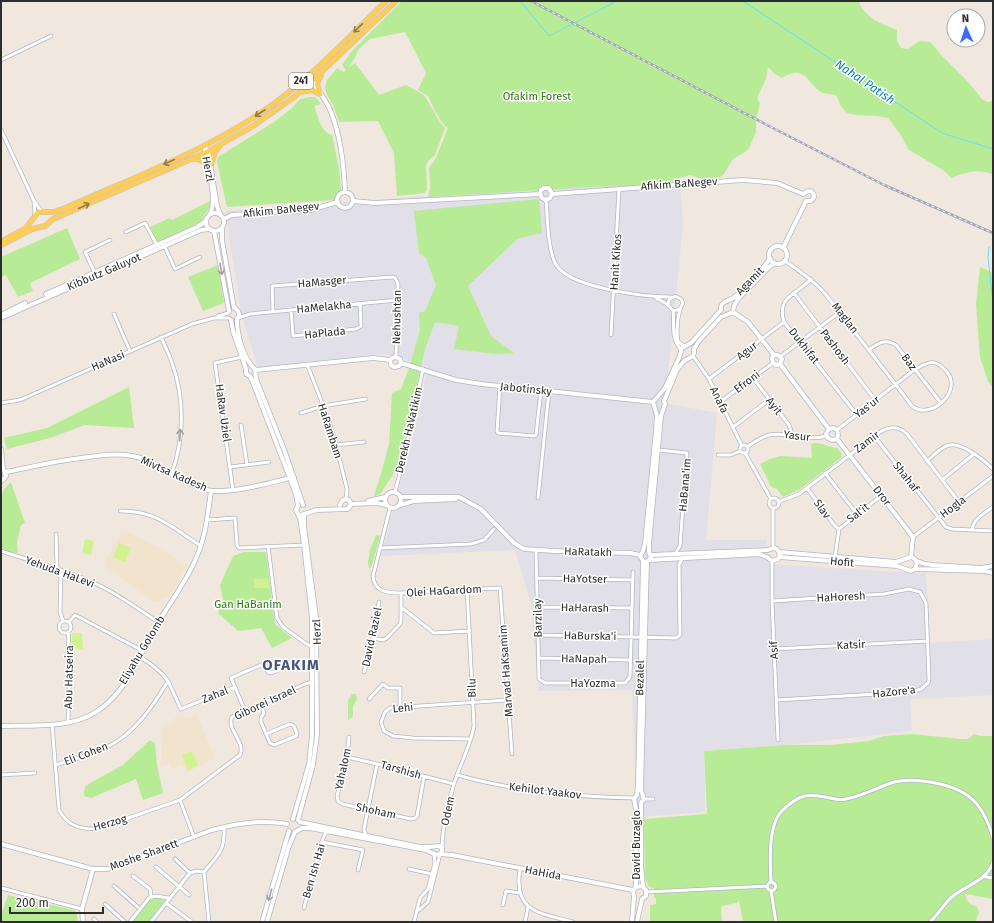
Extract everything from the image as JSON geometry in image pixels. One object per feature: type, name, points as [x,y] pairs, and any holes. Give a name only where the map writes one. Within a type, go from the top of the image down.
[{"type":"main road","name":"241","points":[[43,212],[53,212],[63,209],[204,146],[262,112],[308,75],[386,1]]},
{"type":"main road","name":"241","points":[[49,222],[206,152],[224,143],[266,117],[312,81],[396,1]]},
{"type":"main road","points":[[320,94],[317,84],[323,70]]},
{"type":"main road","points":[[296,95],[304,91],[311,90],[320,94]]},
{"type":"main road","points":[[188,160],[199,159],[209,166],[215,152],[224,143]]},
{"type":"main road","points":[[1,242],[26,228],[38,212],[43,212],[48,216],[49,222],[46,226],[32,228],[1,245]]},
{"type":"main road","points":[[34,217],[34,223],[39,227]]},
{"type":"street","points":[[1,60],[51,36]]},
{"type":"street","points":[[308,75],[331,112],[344,171],[345,192]]},
{"type":"street","points":[[1,130],[34,201],[43,212]]},
{"type":"street","name":"Herzl","points":[[204,146],[220,214]]},
{"type":"street","name":"Herzl","points":[[209,166],[213,204],[210,214]]},
{"type":"street","name":"Afikim BaNegev","points":[[552,194],[743,180],[777,183],[803,194]]},
{"type":"street","points":[[540,194],[541,190],[544,188],[549,188],[552,194],[550,198],[546,200]]},
{"type":"street","name":"Hanit Kikos","points":[[611,335],[619,189]]},
{"type":"street","points":[[806,191],[810,191],[814,195],[811,201],[806,201],[803,198],[803,194],[806,191]]},
{"type":"street","points":[[345,192],[350,194],[352,201],[351,205],[345,207],[341,206],[338,202],[338,196],[345,192]]},
{"type":"street","points":[[352,201],[375,203],[540,194]]},
{"type":"street","points":[[540,194],[542,198],[546,200],[550,248],[556,264],[562,272],[582,283],[614,290],[654,297],[677,296],[683,303],[677,320],[676,334],[678,341],[694,349]]},
{"type":"street","points":[[34,201],[34,217]]},
{"type":"street","points":[[783,248],[806,201]]},
{"type":"street","name":"Afikim BaNegev","points":[[224,219],[232,215],[310,210],[338,202]]},
{"type":"street","points":[[222,228],[214,231],[209,229],[206,218],[215,212],[220,214],[224,219],[222,240],[234,308],[239,312],[237,319],[240,338],[292,477],[302,506],[303,514]]},
{"type":"street","name":"Kibbutz Galuyot","points":[[1,315],[158,247],[197,228],[206,221]]},
{"type":"street","points":[[126,232],[145,223],[158,247]]},
{"type":"street","name":"Kibbutz Galuyot","points":[[164,244],[201,230],[209,229]]},
{"type":"street","points":[[214,231],[228,312],[246,369],[246,374],[307,364],[373,358],[390,360],[396,357],[400,359],[401,363],[399,366],[394,367],[391,365],[390,360]]},
{"type":"street","points":[[95,274],[85,252],[110,240]]},
{"type":"street","points":[[164,244],[175,269],[200,257]]},
{"type":"street","points":[[778,246],[783,248],[787,254],[785,261],[780,264],[775,263],[770,258],[772,249],[778,246]]},
{"type":"street","name":"Agamit","points":[[728,301],[735,296],[770,258]]},
{"type":"street","name":"Maglan","points":[[785,261],[811,279],[822,289],[912,406],[919,410],[931,409],[941,403]]},
{"type":"street","name":"Agamit","points":[[734,306],[738,299],[764,272],[775,263]]},
{"type":"street","name":"Kibbutz Galuyot","points":[[1,318],[95,274]]},
{"type":"street","name":"HaMasger","points":[[273,311],[272,286],[388,276],[395,278]]},
{"type":"street","name":"Nehushtan","points":[[395,278],[398,284],[396,357]]},
{"type":"street","name":"Dukhifat","points":[[811,279],[787,299],[783,305],[782,315],[784,322],[857,415]]},
{"type":"street","name":"Pashosh","points":[[794,294],[876,401]]},
{"type":"street","points":[[654,297],[668,304],[673,310],[673,334],[675,341],[686,359]]},
{"type":"street","points":[[668,304],[671,297]]},
{"type":"street","name":"HaMelakha","points":[[237,319],[250,314],[273,311],[398,300]]},
{"type":"street","points":[[675,556],[683,558],[759,554],[772,561],[779,557],[780,552],[773,548],[768,550],[686,554],[641,559],[657,420],[656,408],[653,402],[665,388],[681,352],[721,310],[723,303],[728,301],[733,303],[733,312]]},
{"type":"street","name":"HaPlada","points":[[291,310],[293,336],[356,329],[361,326],[360,304]]},
{"type":"street","points":[[228,312],[234,308]]},
{"type":"street","points":[[673,310],[680,309]]},
{"type":"street","points":[[721,310],[726,314]]},
{"type":"street","name":"HaNasi","points":[[1,403],[20,400],[161,337],[192,324],[214,318],[228,312]]},
{"type":"street","name":"HaMelakha","points":[[239,312],[250,314]]},
{"type":"street","points":[[656,408],[663,408],[664,401],[677,370],[686,359],[693,356],[694,349],[698,341],[718,320],[726,314],[733,312]]},
{"type":"street","points":[[733,312],[748,322],[774,355],[781,356],[840,312]]},
{"type":"street","points":[[114,314],[130,351]]},
{"type":"street","name":"HaNasi","points":[[214,318],[230,319]]},
{"type":"street","points":[[230,319],[237,319]]},
{"type":"street","name":"Agur","points":[[709,379],[784,322]]},
{"type":"street","points":[[161,337],[175,372],[181,412],[179,450],[172,473]]},
{"type":"street","name":"Baz","points":[[869,350],[878,343],[893,343],[899,348],[941,403]]},
{"type":"street","points":[[774,355],[772,358],[773,363],[776,365],[780,364]]},
{"type":"street","name":"Anafa","points":[[693,356],[709,379],[742,446]]},
{"type":"street","points":[[780,364],[782,359],[781,356]]},
{"type":"street","name":"HaRav Uziel","points":[[233,490],[216,363],[242,357]]},
{"type":"street","name":"Jabotinsky","points":[[401,363],[456,380],[653,402]]},
{"type":"street","name":"Efroni","points":[[720,402],[773,363]]},
{"type":"street","name":"Yas'ur","points":[[837,430],[924,364],[934,363],[942,367],[949,375],[952,383],[950,392],[941,403]]},
{"type":"street","name":"HaRambam","points":[[307,364],[336,445],[346,489],[346,499]]},
{"type":"street","points":[[780,364],[829,429]]},
{"type":"street","points":[[246,369],[251,366]]},
{"type":"street","name":"Derekh HaVatikim","points":[[395,492],[423,369]]},
{"type":"street","name":"Ayit","points":[[753,378],[789,425],[791,436]]},
{"type":"street","points":[[500,386],[498,433],[535,436],[541,390]]},
{"type":"street","points":[[538,498],[549,391]]},
{"type":"street","points":[[658,398],[661,398],[664,401]]},
{"type":"street","points":[[301,413],[323,406],[366,399]]},
{"type":"street","points":[[733,427],[769,400]]},
{"type":"street","name":"Bezalel","points":[[635,798],[638,785],[643,637],[649,544],[663,408]]},
{"type":"street","points":[[241,425],[247,465]]},
{"type":"street","name":"Zamir","points":[[778,502],[795,496],[874,436],[887,428],[894,427],[902,429],[959,502]]},
{"type":"street","points":[[833,428],[837,430],[837,439],[830,440],[826,436],[826,432],[829,429],[833,428]]},
{"type":"street","name":"Yasur","points":[[747,447],[757,440],[770,435],[781,434],[812,438],[826,436]]},
{"type":"street","name":"Shahaf","points":[[874,436],[944,526],[949,528],[993,531]]},
{"type":"street","name":"Dror","points":[[837,439],[913,537]]},
{"type":"street","points":[[336,445],[364,442]]},
{"type":"street","points":[[718,455],[731,455],[740,451],[742,446],[744,445],[747,447],[748,450],[746,453],[771,499],[769,505],[772,508],[773,548]]},
{"type":"street","points":[[927,460],[946,446],[957,445],[974,454],[993,469]]},
{"type":"street","points":[[1,449],[5,478],[1,480]]},
{"type":"street","name":"HaBana'im","points":[[658,450],[687,453],[680,546],[675,556]]},
{"type":"street","points":[[740,451],[746,453]]},
{"type":"street","name":"Mivtsa Kadesh","points":[[3,470],[114,454],[144,459],[159,465],[196,486],[211,491],[233,490],[292,477]]},
{"type":"street","points":[[942,480],[974,454]]},
{"type":"street","points":[[230,467],[269,462]]},
{"type":"street","points":[[825,473],[856,514]]},
{"type":"street","name":"Hogla","points":[[913,537],[993,476]]},
{"type":"street","name":"Slav","points":[[807,488],[835,526],[839,529]]},
{"type":"street","name":"Eliyahu Golomb","points":[[1,726],[68,722],[86,717],[105,705],[115,695],[129,676],[158,622],[175,596],[197,556],[207,520],[211,491]]},
{"type":"street","points":[[318,510],[302,506],[296,510],[303,514],[324,509],[342,507],[348,509],[351,504],[385,497],[388,493],[395,492],[401,497],[455,496],[467,500]]},
{"type":"street","name":"Sal'it","points":[[836,557],[839,529],[856,514],[881,496]]},
{"type":"street","points":[[385,497],[384,500],[388,507],[380,548],[471,544],[484,540],[494,529]]},
{"type":"street","points":[[400,505],[401,497]]},
{"type":"street","points":[[771,499],[775,498],[778,502],[778,506],[772,508]]},
{"type":"street","points":[[358,503],[377,503],[395,508],[414,501],[453,499],[467,500]]},
{"type":"street","points":[[342,507],[342,500],[349,500],[351,504]]},
{"type":"street","name":"HaRatakh","points":[[467,500],[488,515],[517,545],[524,549],[630,554],[642,553],[648,558]]},
{"type":"street","points":[[972,530],[976,520],[993,507]]},
{"type":"street","points":[[120,511],[134,511],[151,515],[201,546]]},
{"type":"street","name":"Herzl","points":[[303,514],[312,618],[315,682]]},
{"type":"street","points":[[207,520],[235,518],[236,545],[239,548],[306,545]]},
{"type":"street","points":[[56,534],[57,568]]},
{"type":"street","points":[[912,557],[913,537]]},
{"type":"street","name":"Herzl","points":[[297,821],[316,750],[316,617],[306,545]]},
{"type":"street","points":[[268,546],[279,624],[313,647]]},
{"type":"street","points":[[680,546],[686,554]]},
{"type":"street","name":"Olei HaGardom","points":[[380,548],[373,580],[380,590],[388,593],[500,588]]},
{"type":"street","name":"Barzilay","points":[[536,550],[539,679],[545,683]]},
{"type":"street","points":[[767,557],[768,550]]},
{"type":"street","name":"Yehuda HaLevi","points":[[1,551],[57,568],[93,582],[125,600],[158,622]]},
{"type":"street","name":"Hofit","points":[[780,552],[896,562],[904,560]]},
{"type":"street","points":[[643,637],[676,638],[680,636],[679,565],[675,556]]},
{"type":"street","name":"Hofit","points":[[779,557],[905,568]]},
{"type":"street","points":[[912,557],[904,560],[903,564],[905,568],[911,571],[915,569],[993,573]]},
{"type":"street","points":[[912,557],[917,561],[932,565],[981,568],[993,566]]},
{"type":"street","points":[[679,565],[683,558]]},
{"type":"street","name":"Asif","points":[[772,561],[772,601],[778,740]]},
{"type":"street","points":[[915,569],[917,561]]},
{"type":"street","points":[[61,570],[60,612],[63,621]]},
{"type":"street","name":"HaYozma","points":[[545,683],[625,683],[630,678],[633,572]]},
{"type":"street","name":"HaYotser","points":[[537,578],[633,580]]},
{"type":"street","name":"Marvad HaKsamim","points":[[500,588],[512,754]]},
{"type":"street","name":"Bilu","points":[[454,784],[471,739],[474,726],[467,589]]},
{"type":"street","name":"HaHoresh","points":[[772,601],[884,594],[909,589]]},
{"type":"street","name":"HaZore'a","points":[[776,700],[917,691],[925,686],[929,680],[925,600],[920,592],[909,589]]},
{"type":"street","points":[[373,638],[383,640],[387,638],[401,621],[401,593]]},
{"type":"street","name":"David Raziel","points":[[364,672],[373,638],[379,602]]},
{"type":"street","points":[[401,607],[434,633],[470,631]]},
{"type":"street","name":"HaHarash","points":[[537,607],[632,608]]},
{"type":"street","points":[[69,622],[75,615],[143,651]]},
{"type":"street","points":[[63,621],[69,622]]},
{"type":"street","points":[[63,621],[60,624],[60,629],[62,632],[68,632],[71,627],[69,622]]},
{"type":"street","name":"Abu Hatseira","points":[[68,632],[68,664],[70,668],[68,722]]},
{"type":"street","name":"HaBurska'i","points":[[538,635],[643,637]]},
{"type":"street","name":"Bezalel","points":[[642,799],[643,637]]},
{"type":"street","name":"Katsir","points":[[774,650],[928,641]]},
{"type":"street","points":[[140,657],[153,664],[162,672],[168,681]]},
{"type":"street","name":"HaNapah","points":[[538,658],[630,660]]},
{"type":"street","name":"Zahal","points":[[168,681],[181,709],[235,687],[231,678],[261,665],[271,673],[284,668]]},
{"type":"street","name":"Eli Cohen","points":[[56,765],[104,749],[122,738],[138,724],[153,706],[168,681]]},
{"type":"street","name":"Giborei Israel","points":[[180,800],[240,754],[241,748],[230,719],[232,717],[305,684],[315,682]]},
{"type":"street","points":[[369,699],[383,684],[388,688],[400,688],[400,707]]},
{"type":"street","points":[[235,687],[245,711]]},
{"type":"street","name":"Lehi","points":[[471,739],[413,738],[392,736],[384,731],[382,726],[382,717],[387,709],[400,707],[508,700]]},
{"type":"street","points":[[261,704],[264,713],[260,718],[261,722],[266,734],[270,743],[274,745],[297,734],[294,726],[290,724],[266,734]]},
{"type":"street","name":"Herzog","points":[[52,724],[59,810],[70,824],[86,829],[97,829],[180,800]]},
{"type":"street","name":"Yahalom","points":[[338,801],[337,796],[347,757],[349,737]]},
{"type":"street","name":"Tarshish","points":[[347,757],[454,784]]},
{"type":"street","points":[[366,836],[364,829],[367,809],[377,764]]},
{"type":"street","points":[[1,775],[35,773]]},
{"type":"street","name":"Kehilot Yaakov","points":[[457,775],[477,781],[522,789],[576,796],[635,798]]},
{"type":"street","name":"Shoham","points":[[338,801],[342,804],[411,819],[415,818],[417,816],[424,777]]},
{"type":"street","points":[[771,891],[776,887],[772,882],[771,849],[777,820],[782,811],[804,796],[821,796],[841,800],[861,795],[894,782],[909,780],[937,783],[954,787],[972,798],[983,811],[993,838]]},
{"type":"street","name":"Odem","points":[[428,899],[441,851],[442,837],[454,784]]},
{"type":"street","points":[[635,798],[642,799]]},
{"type":"street","points":[[635,798],[653,799]]},
{"type":"street","name":"David Buzaglo","points":[[635,798],[635,889]]},
{"type":"street","name":"David Buzaglo","points":[[642,799],[640,861],[643,886]]},
{"type":"street","points":[[180,800],[194,836]]},
{"type":"street","points":[[262,922],[289,831],[287,824],[290,821],[297,821],[422,847],[435,846],[433,850],[435,860],[428,890],[420,898],[414,922]]},
{"type":"street","points":[[297,821],[300,829]]},
{"type":"street","name":"Moshe Sharett","points":[[1,844],[92,869],[108,869],[194,836],[224,827],[260,822],[287,824]]},
{"type":"street","points":[[209,922],[204,872],[223,847],[225,840],[224,827]]},
{"type":"street","points":[[267,922],[289,846],[295,832],[300,829],[307,827],[320,829],[428,850],[434,853],[441,851]]},
{"type":"street","name":"Ben Ish Hai","points":[[320,829],[324,835]]},
{"type":"street","points":[[357,834],[364,829]]},
{"type":"street","points":[[289,831],[295,832]]},
{"type":"street","name":"Ben Ish Hai","points":[[304,908],[324,835],[328,831]]},
{"type":"street","name":"Odem","points":[[435,846],[442,837]]},
{"type":"street","points":[[322,842],[363,850],[358,870]]},
{"type":"street","name":"HaHida","points":[[435,846],[441,851],[452,855],[635,889]]},
{"type":"street","points":[[175,859],[190,873]]},
{"type":"street","points":[[930,922],[954,896],[984,876],[990,870],[993,862]]},
{"type":"street","points":[[156,867],[189,895]]},
{"type":"street","points":[[520,868],[519,892],[528,907],[534,912],[573,922]]},
{"type":"street","points":[[83,922],[82,909],[92,869]]},
{"type":"street","points":[[409,869],[432,874]]},
{"type":"street","points":[[157,922],[152,921],[190,873],[196,871],[204,872]]},
{"type":"street","points":[[133,876],[150,889],[151,896]]},
{"type":"street","points":[[984,876],[990,878],[993,877]]},
{"type":"street","points":[[647,892],[767,886],[772,882]]},
{"type":"street","points":[[114,886],[140,908]]},
{"type":"street","points":[[632,922],[635,889],[643,886],[647,892]]},
{"type":"street","points":[[767,886],[771,891],[776,922]]},
{"type":"street","points":[[1,888],[82,909]]},
{"type":"street","points":[[503,905],[506,891],[519,892]]},
{"type":"street","points":[[637,922],[642,899],[646,896],[647,892]]},
{"type":"street","points":[[130,922],[151,896],[169,898]]},
{"type":"street","points":[[417,913],[428,902],[428,899],[425,896],[422,896]]},
{"type":"street","points":[[634,896],[638,899],[642,899]]},
{"type":"street","points":[[420,902],[424,905]]},
{"type":"street","points":[[166,903],[192,922]]},
{"type":"street","points":[[105,904],[125,922]]},
{"type":"street","points":[[526,922],[528,907]]},
{"type":"shaded area","points":[[680,177],[683,225],[665,403],[717,413],[706,540],[767,540],[768,564],[926,574],[930,643],[993,639],[993,695],[910,699],[912,731],[785,745],[704,751],[705,812],[637,817],[632,690],[539,691],[530,600],[515,550],[381,556],[419,413],[427,367],[394,355],[380,354],[258,368],[241,312],[225,211]]},
{"type":"shaded area","points":[[122,531],[130,533],[155,546],[187,565],[169,597],[155,602],[103,566]]},
{"type":"shaded area","points":[[179,715],[188,718],[197,715],[215,758],[186,773],[182,765],[172,769],[170,764],[160,767],[162,751],[160,731]]},
{"type":"green space","name":"Ofakim Forest","points":[[402,1],[858,1],[865,12],[874,20],[897,30],[897,41],[901,48],[908,49],[920,41],[930,42],[982,99],[987,102],[993,101],[993,175],[978,171],[962,174],[952,178],[943,170],[909,150],[900,134],[888,118],[847,113],[840,105],[837,96],[821,92],[804,76],[796,73],[782,78],[768,67],[766,79],[757,98],[760,103],[756,120],[756,132],[749,148],[733,159],[724,174],[713,183],[690,175],[661,185],[592,187],[428,197],[430,188],[429,168],[436,158],[448,128],[444,125],[435,111],[428,96],[418,90],[426,73],[405,32],[370,39],[358,50],[355,58],[348,68],[355,63],[379,95],[406,85],[424,95],[441,124],[445,128],[435,155],[428,161],[426,166],[427,190],[424,193],[397,196],[394,153],[378,121],[339,122],[333,105],[326,93],[325,87],[327,80],[337,68],[344,72],[346,70],[342,65],[352,51]]},
{"type":"green space","points":[[315,97],[321,104],[314,106],[323,128],[328,134],[332,135],[339,168],[341,189],[333,200],[227,207],[217,162],[218,157],[274,122],[292,108],[300,99]]},
{"type":"green space","points":[[539,199],[542,233],[517,239],[468,286],[491,336],[514,353],[495,354],[454,349],[459,326],[435,322],[425,349],[398,467],[380,494],[374,496],[389,444],[392,393],[401,389],[420,331],[419,313],[425,311],[436,285],[426,258],[419,253],[414,211]]},
{"type":"green space","points":[[210,201],[211,207],[201,222],[157,242],[150,227],[170,218],[172,220]]},
{"type":"green space","points":[[67,228],[80,259],[30,283],[33,291],[18,297],[6,275],[1,277],[1,257]]},
{"type":"green space","points":[[218,265],[224,303],[203,311],[188,277]]},
{"type":"green space","points":[[980,267],[993,273],[993,388],[988,381],[980,357],[976,304]]},
{"type":"green space","points":[[129,387],[134,428],[85,425],[50,438],[7,449],[4,438],[47,428]]},
{"type":"green space","points":[[815,443],[837,448],[842,457],[800,489],[783,497],[777,489],[771,487],[760,464],[781,456],[812,458],[811,444]]},
{"type":"green space","points":[[11,482],[25,523],[21,525],[17,543],[18,553],[4,551],[1,545],[1,497],[4,489]]},
{"type":"green space","points":[[376,535],[380,536],[371,568],[369,568],[368,562],[370,550]]},
{"type":"green space","points":[[85,539],[94,541],[91,555],[82,553]]},
{"type":"green space","points":[[119,543],[131,548],[125,562],[113,557]]},
{"type":"green space","name":"Gan HaBanim","points":[[244,552],[266,552],[275,624],[292,638],[272,648],[261,628],[238,631],[218,613],[223,599],[220,585],[233,556]]},
{"type":"green space","points":[[268,578],[269,588],[254,588],[254,579]]},
{"type":"green space","points":[[72,633],[82,633],[83,649],[72,649]]},
{"type":"green space","points":[[352,694],[356,694],[357,699],[353,706],[353,716],[348,720],[348,701]]},
{"type":"green space","points":[[913,734],[959,739],[968,739],[974,734],[981,736],[993,736],[993,899],[965,894],[970,903],[978,908],[979,914],[976,922],[743,922],[739,900],[737,903],[721,906],[722,922],[650,922],[650,905],[656,904],[656,898],[654,898],[654,888],[649,887],[645,878],[644,819],[707,814],[704,751],[785,745],[831,745],[869,741],[883,736]]},
{"type":"green space","points":[[150,740],[155,743],[157,765],[163,793],[143,800],[136,779],[91,798],[84,796],[85,787],[123,765]]},
{"type":"green space","points":[[192,751],[198,766],[188,770],[182,755]]},
{"type":"green space","points":[[8,895],[74,910],[77,913],[77,922],[1,922],[1,916]]},
{"type":"green space","points":[[155,898],[165,900],[149,921],[132,922],[149,900]]},
{"type":"waterway","name":"Nahal Patish","points":[[520,1],[549,36],[617,1]]},
{"type":"waterway","name":"Nahal Patish","points":[[743,1],[942,133],[993,149]]},
{"type":"waterway","points":[[989,247],[988,257],[993,304]]},
{"type":"railway","points":[[531,1],[884,185],[993,233]]},
{"type":"district","name":"OFAKIM","points":[[291,665]]}]
